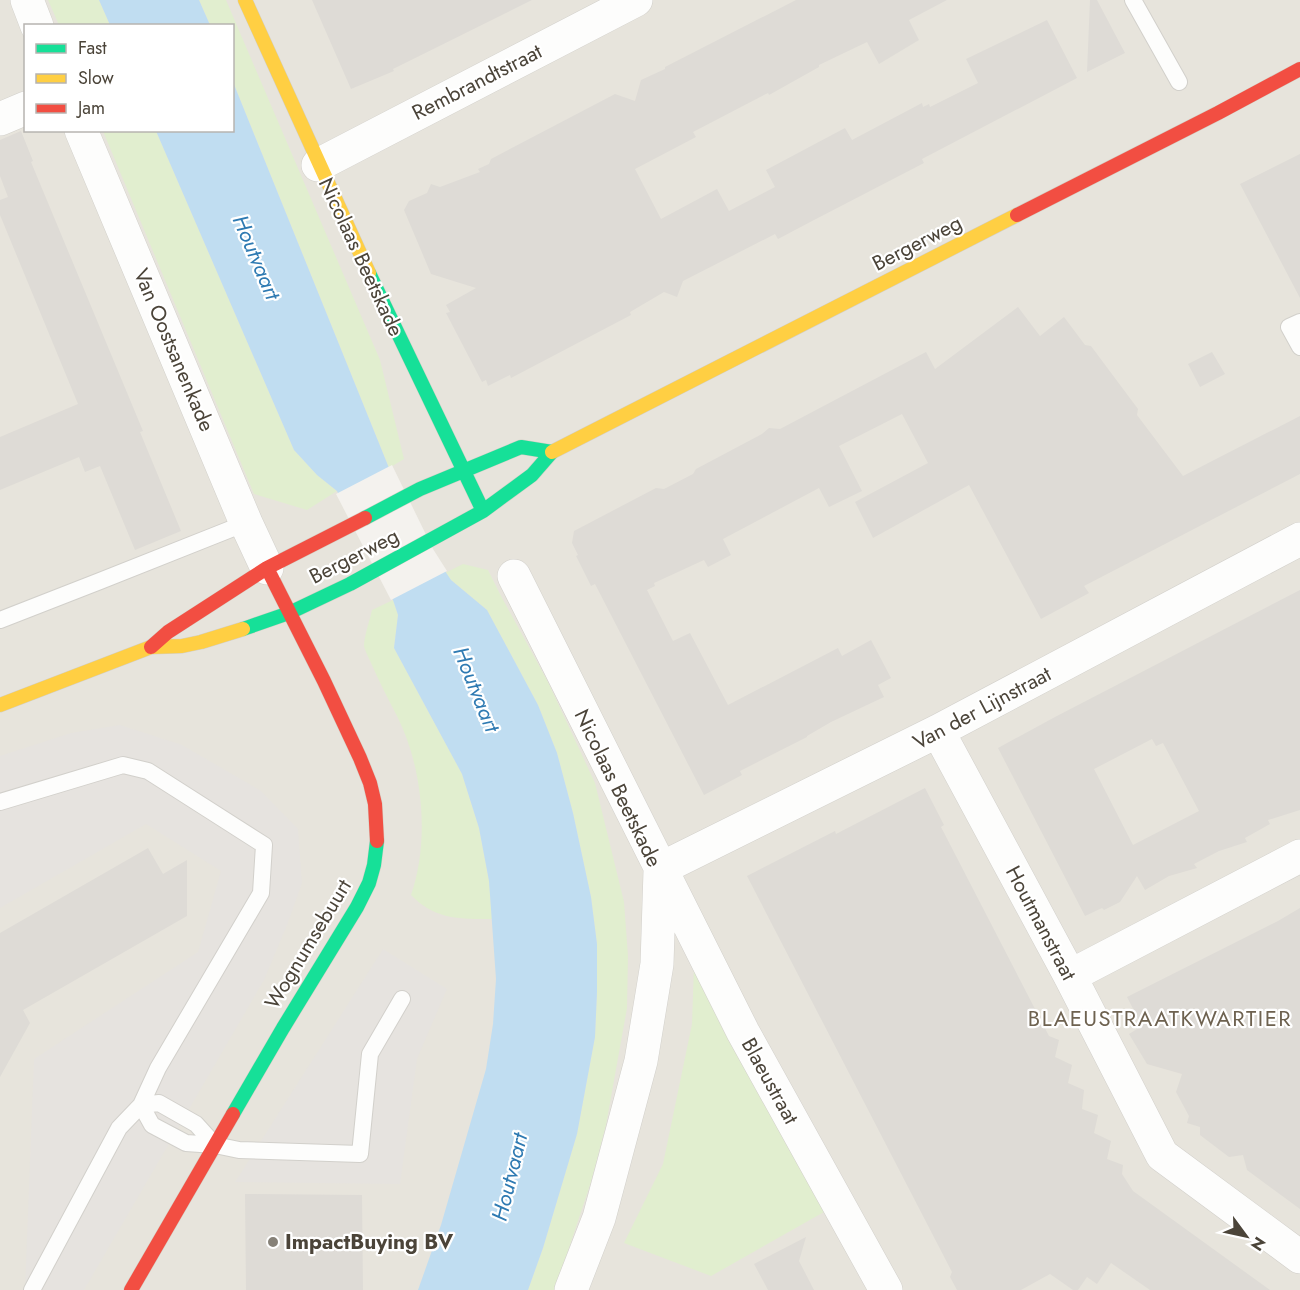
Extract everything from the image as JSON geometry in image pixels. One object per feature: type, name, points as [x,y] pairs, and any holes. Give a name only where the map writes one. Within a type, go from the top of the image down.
[{"type":"main road","name":"Nicolaas Beetskade","points":[[245,0],[318,165],[483,511]]},
{"type":"main road","name":"Bergerweg","points":[[0,705],[151,647],[182,646],[201,642],[289,613],[350,584],[483,511],[532,475],[552,452],[1187,129],[1300,69]]},
{"type":"main road","name":"Bergerweg","points":[[151,647],[168,632],[267,568],[408,496],[463,470],[521,447],[552,452]]},
{"type":"main road","name":"Wognumsebuurt","points":[[131,1290],[283,1028],[357,907],[369,883],[374,865],[377,823],[370,783],[324,681],[267,568]]},
{"type":"street","points":[[27,0],[37,24]]},
{"type":"street","name":"Rembrandtstraat","points":[[318,165],[622,3]]},
{"type":"street","points":[[0,119],[24,109]]},
{"type":"street","name":"Van Oostsanenkade","points":[[82,132],[267,568]]},
{"type":"street","name":"Van der Lijnstraat","points":[[660,869],[938,732],[1300,539]]},
{"type":"street","name":"Nicolaas Beetskade","points":[[514,576],[660,869],[657,964],[641,1061],[599,1218],[571,1290]]},
{"type":"street","name":"Houtmanstraat","points":[[938,732],[1070,976],[1162,1155],[1300,1257]]},
{"type":"street","points":[[1070,976],[1300,856]]},
{"type":"street","name":"Blaeustraat","points":[[660,869],[743,1032],[886,1290]]},
{"type":"lane","points":[[1133,0],[1179,81]]},
{"type":"lane","points":[[1300,322],[1289,327],[1300,347]]},
{"type":"lane","points":[[0,620],[246,523]]},
{"type":"lane","points":[[0,802],[123,765],[148,771],[264,845],[261,893],[158,1068],[141,1105],[119,1128],[32,1290]]},
{"type":"lane","points":[[141,1105],[152,1125],[186,1143],[215,1145],[239,1150],[360,1154],[370,1054],[402,999]]},
{"type":"shaded area","points":[[0,0],[1300,0],[1300,1290],[0,1290]]},
{"type":"shaded area","points":[[120,725],[182,745],[261,791],[298,829],[302,883],[264,980],[84,1290],[25,1290],[34,1059],[198,952],[221,871],[146,824],[0,908],[0,756],[71,733]]},
{"type":"shaded area","points":[[383,949],[447,989],[417,1059],[400,1184],[235,1182]]},
{"type":"green space","points":[[48,0],[99,0],[110,24],[59,24]]},
{"type":"green space","points":[[199,0],[226,0],[380,360],[404,459],[389,468],[234,84],[234,24],[210,24]]},
{"type":"green space","points":[[103,132],[156,132],[294,450],[317,475],[337,491],[307,510],[254,494]]},
{"type":"green space","points":[[463,564],[488,570],[548,682],[595,783],[624,902],[628,956],[627,1008],[606,1125],[591,1182],[555,1290],[528,1290],[577,1134],[595,1037],[597,944],[591,897],[557,753],[538,705],[487,610],[445,573]]},
{"type":"green space","points":[[393,600],[398,615],[394,648],[462,774],[479,828],[489,881],[492,919],[459,918],[439,914],[411,895],[417,874],[422,828],[418,781],[406,736],[364,646],[372,610]]},
{"type":"green space","points":[[694,965],[824,1212],[711,1276],[624,1243],[663,1164],[692,1024]]},
{"type":"water","points":[[99,0],[199,0],[210,24],[110,24]]},
{"type":"water","name":"Houtvaart","points":[[234,84],[389,468],[431,550],[451,580],[487,610],[538,705],[557,753],[573,813],[591,897],[597,944],[595,1037],[577,1134],[528,1290],[418,1290],[441,1225],[486,1069],[493,1024],[496,979],[489,881],[479,828],[462,774],[394,648],[398,615],[393,600],[337,491],[317,475],[294,450],[156,132],[234,132]]},
{"type":"pier","points":[[392,465],[433,549],[447,571],[391,600],[336,494]]},
{"type":"building","points":[[312,0],[532,0],[393,69],[394,71],[351,89]]},
{"type":"building","points":[[796,0],[947,0],[909,20],[919,40],[879,64],[867,42],[819,65],[769,95],[768,93],[693,132],[696,137],[635,169],[661,219],[717,189],[729,211],[775,187],[766,170],[845,128],[852,140],[922,103],[923,107],[929,104],[930,107],[978,83],[966,59],[1047,20],[1077,78],[922,159],[924,163],[778,239],[775,234],[683,281],[677,297],[664,292],[630,312],[631,315],[511,378],[510,375],[488,386],[486,380],[482,382],[446,313],[450,312],[446,305],[476,288],[431,274],[404,210],[409,201],[427,193],[431,184],[440,187],[480,172],[478,169],[489,164],[491,159],[615,94],[635,101],[641,80]]},
{"type":"building","points":[[1090,0],[1097,0],[1125,53],[1087,72]]},
{"type":"building","points":[[21,131],[33,161],[31,162],[143,431],[140,432],[181,531],[135,550],[100,466],[85,472],[79,457],[0,490],[0,437],[78,404],[0,215],[0,200],[8,197],[0,176],[0,140]]},
{"type":"building","points":[[1300,154],[1300,298],[1240,184]]},
{"type":"building","points":[[1018,307],[1040,336],[1064,317],[1085,345],[1091,346],[1138,409],[1137,415],[1183,476],[1300,416],[1300,474],[1084,586],[1089,593],[1041,619],[969,485],[873,538],[855,502],[928,463],[902,414],[839,446],[862,491],[829,507],[819,488],[723,539],[731,555],[708,567],[704,560],[654,583],[655,586],[647,590],[673,641],[690,633],[728,705],[838,648],[842,656],[871,640],[891,678],[878,685],[884,697],[831,722],[807,737],[740,771],[742,775],[704,795],[595,584],[591,586],[576,556],[578,555],[572,543],[574,531],[656,488],[664,489],[693,474],[696,469],[762,434],[769,428],[780,429],[926,352],[935,369]]},
{"type":"building","points":[[1212,352],[1225,374],[1200,387],[1188,364]]},
{"type":"building","points":[[1300,590],[1300,810],[1268,820],[1270,824],[1245,838],[1247,842],[1219,851],[1194,864],[1197,868],[1169,876],[1145,890],[1137,876],[1120,902],[1085,916],[998,748]],"holes":[[[1152,739],[1156,746],[1163,743],[1199,811],[1133,845],[1094,769]]]},
{"type":"building","points":[[925,788],[944,825],[941,827],[1049,1036],[1059,1040],[1055,1057],[1072,1065],[1068,1083],[1084,1090],[1082,1109],[1098,1115],[1094,1133],[1111,1141],[1107,1159],[1123,1165],[1122,1174],[1133,1191],[1270,1290],[1150,1290],[1111,1263],[1097,1284],[1087,1277],[1078,1290],[1073,1290],[1050,1274],[1021,1290],[957,1290],[950,1277],[952,1272],[747,876]]},
{"type":"building","points":[[148,848],[163,874],[187,860],[187,916],[23,1010],[30,1023],[0,1077],[0,933]]},
{"type":"building","points":[[1300,908],[1300,1209],[1247,1170],[1243,1155],[1229,1157],[1200,1135],[1200,1127],[1187,1123],[1189,1116],[1176,1092],[1182,1074],[1147,1064],[1129,1034],[1142,1026],[1127,997]]},
{"type":"building","points":[[245,1194],[362,1195],[363,1290],[246,1290]]},
{"type":"building","points":[[806,1237],[799,1261],[814,1290],[768,1290],[754,1264]]},
{"type":"traffic: fast","points":[[369,273],[483,511]]},
{"type":"traffic: fast","points":[[365,518],[420,489],[521,447],[552,452]]},
{"type":"traffic: fast","points":[[243,629],[289,613],[350,584],[483,511],[532,475],[552,452]]},
{"type":"traffic: fast","points":[[233,1114],[357,907],[369,883],[377,841]]},
{"type":"traffic: slow","points":[[245,0],[369,273]]},
{"type":"traffic: slow","points":[[552,452],[1017,215]]},
{"type":"traffic: slow","points":[[0,705],[151,647],[182,646],[243,629]]},
{"type":"traffic: jam","points":[[1017,215],[1300,69]]},
{"type":"traffic: jam","points":[[151,647],[168,632],[267,568],[365,518]]},
{"type":"traffic: jam","points":[[267,568],[360,758],[375,804],[377,841]]},
{"type":"traffic: jam","points":[[131,1290],[233,1114]]},
{"type":"place","name":"ImpactBuying BV","points":[[273,1242]]},
{"type":"district","name":"BLAEUSTRAATKWARTIER","points":[[1160,1018]]}]
